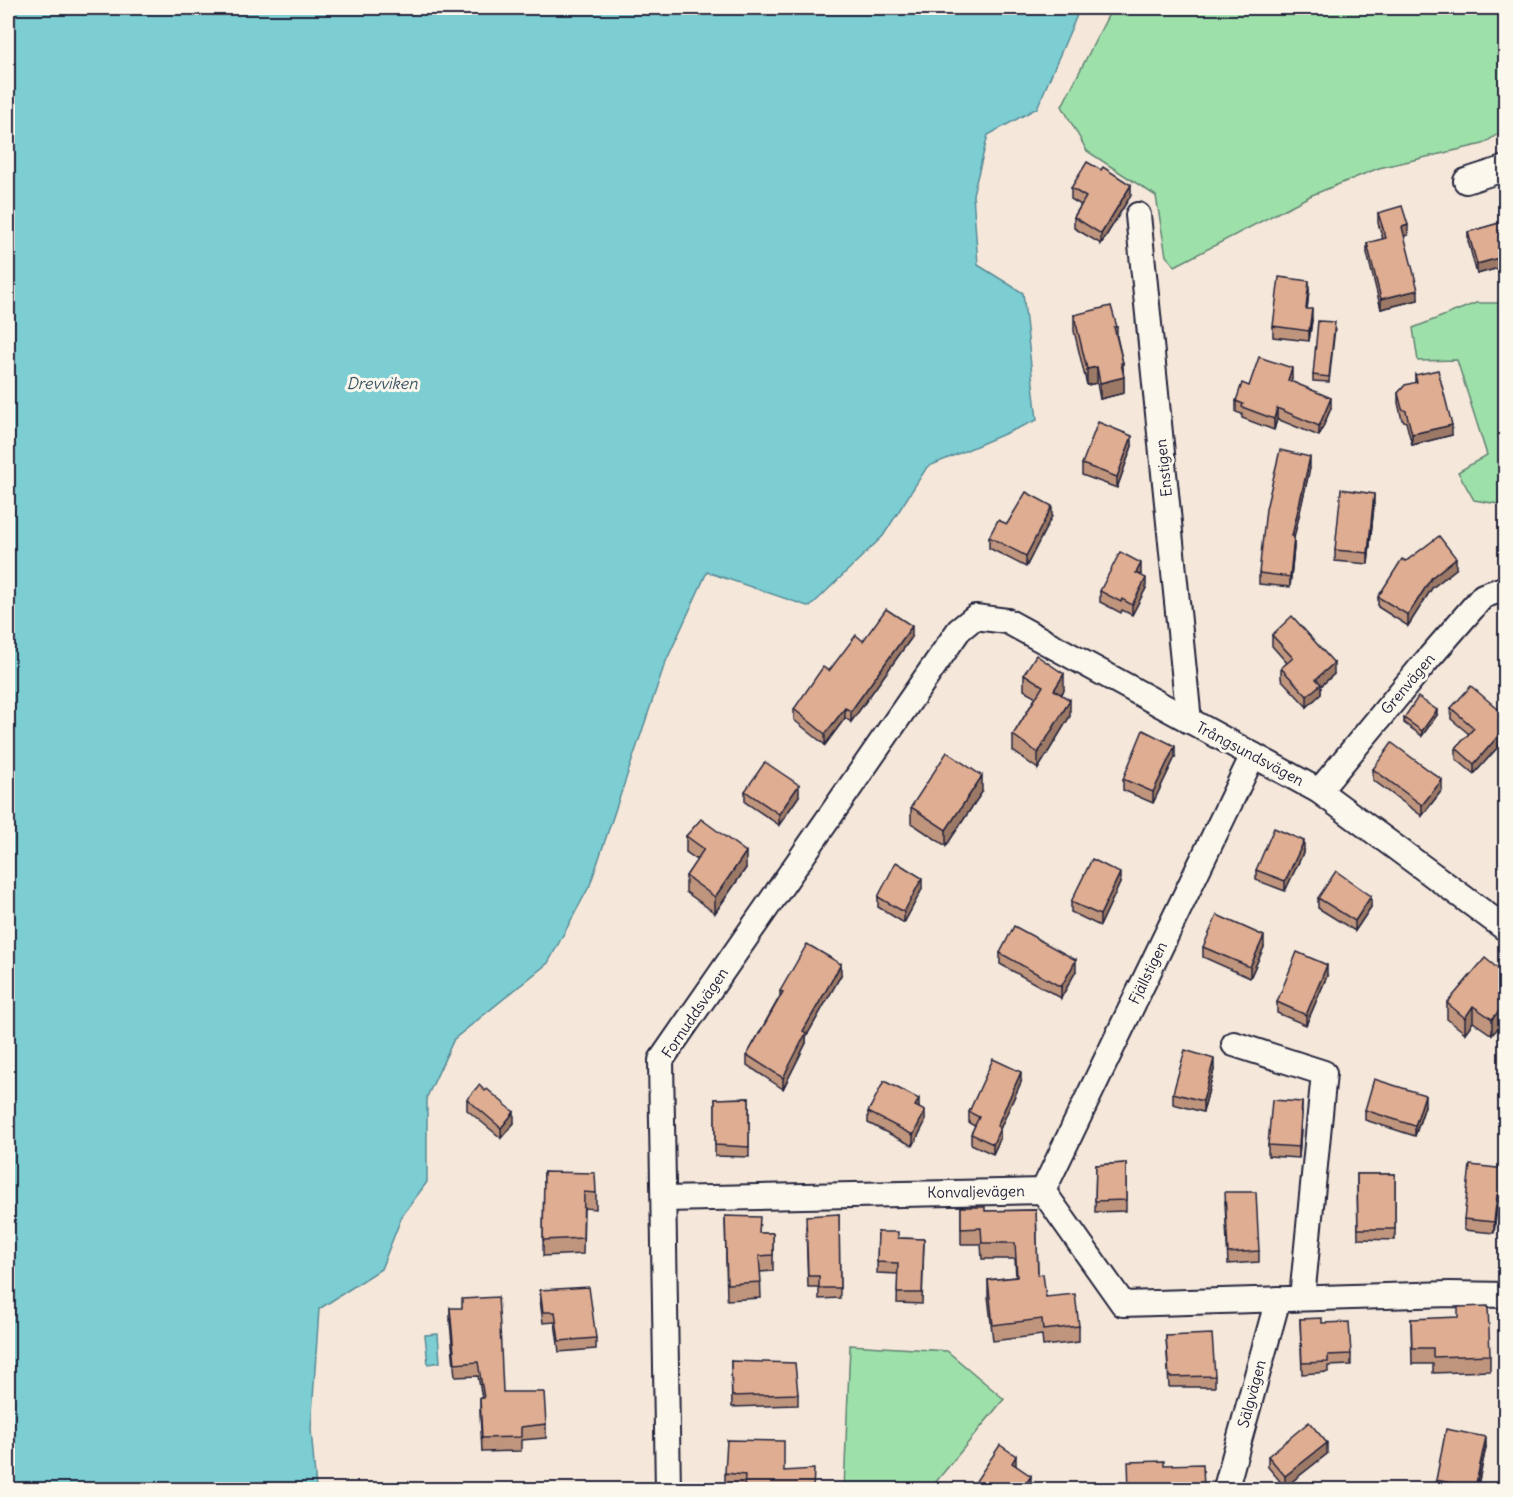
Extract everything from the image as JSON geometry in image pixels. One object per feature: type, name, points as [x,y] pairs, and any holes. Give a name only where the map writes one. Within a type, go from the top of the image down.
[{"type":"street","points":[[1466,181],[1506,168]]},
{"type":"street","name":"Enstigen","points":[[1138,215],[1189,721]]},
{"type":"street","name":"Grenvägen","points":[[1319,791],[1422,665],[1483,596],[1506,588]]},
{"type":"street","name":"Trångsundsvägen","points":[[975,617],[1007,621],[1319,791],[1506,929]]},
{"type":"street","name":"Fornuddsvägen","points":[[668,1490],[661,1060],[959,630],[975,617]]},
{"type":"street","name":"Fjällstigen","points":[[1043,1191],[1253,755]]},
{"type":"street","points":[[1234,1044],[1324,1073],[1302,1298]]},
{"type":"street","name":"Konvaljevägen","points":[[664,1199],[1043,1191],[1123,1304],[1450,1293],[1506,1295]]},
{"type":"street","name":"Sälgvägen","points":[[1230,1490],[1227,1484],[1278,1299]]},
{"type":"green space","points":[[1112,8],[1505,8],[1505,129],[1483,144],[1379,168],[1312,195],[1175,266],[1166,256],[1156,196],[1087,151],[1062,106]]},
{"type":"green space","points":[[1476,303],[1505,303],[1505,505],[1474,500],[1458,472],[1487,455],[1457,360],[1418,361],[1413,328]]},
{"type":"green space","points":[[850,1345],[947,1351],[1004,1399],[930,1489],[844,1489]]},
{"type":"water","name":"Drevviken","points":[[8,8],[1080,8],[1037,108],[988,135],[973,194],[978,265],[1023,293],[1037,420],[927,467],[883,536],[810,607],[707,572],[664,666],[590,885],[548,963],[454,1039],[427,1097],[427,1182],[402,1216],[381,1269],[319,1309],[311,1429],[316,1489],[8,1489]]},
{"type":"water","points":[[438,1334],[440,1362],[428,1364],[425,1335]]},
{"type":"building","points":[[1087,162],[1101,170],[1103,167],[1131,185],[1101,234],[1074,217],[1086,197],[1071,188]]},
{"type":"building","points":[[1402,206],[1408,225],[1402,227],[1418,290],[1381,299],[1367,243],[1386,238],[1378,213]]},
{"type":"building","points":[[1506,221],[1506,256],[1477,264],[1468,232]]},
{"type":"building","points":[[1279,277],[1309,281],[1306,309],[1312,309],[1309,331],[1273,326]]},
{"type":"building","points":[[1111,306],[1117,327],[1114,327],[1124,377],[1100,383],[1097,367],[1087,369],[1074,315]]},
{"type":"building","points":[[1318,321],[1335,322],[1329,377],[1313,375]]},
{"type":"building","points":[[1259,357],[1292,368],[1288,380],[1331,398],[1319,426],[1277,408],[1274,419],[1242,407],[1243,404],[1236,401],[1242,383],[1249,386]]},
{"type":"building","points":[[1438,370],[1452,425],[1412,434],[1398,393],[1405,385],[1417,382],[1415,375]]},
{"type":"building","points":[[1098,422],[1132,436],[1117,477],[1082,464]]},
{"type":"building","points":[[1280,450],[1310,457],[1292,536],[1294,536],[1290,577],[1259,573],[1266,509]]},
{"type":"building","points":[[1341,489],[1374,494],[1368,553],[1335,550]]},
{"type":"building","points":[[1026,492],[1052,506],[1026,556],[989,537],[998,520],[1007,524]]},
{"type":"building","points":[[1439,536],[1456,558],[1432,577],[1408,615],[1378,597],[1402,559],[1406,561]]},
{"type":"building","points":[[1120,552],[1141,563],[1136,573],[1146,578],[1132,605],[1100,591]]},
{"type":"building","points":[[886,609],[912,626],[851,711],[845,708],[825,734],[794,709],[823,667],[829,671],[856,635],[863,641]]},
{"type":"building","points":[[1292,616],[1334,663],[1316,679],[1321,684],[1307,696],[1281,668],[1293,658],[1272,635]]},
{"type":"building","points":[[1036,655],[1064,674],[1054,690],[1070,700],[1038,753],[1013,735],[1043,686],[1024,674]]},
{"type":"building","points":[[1471,686],[1506,716],[1506,727],[1474,764],[1456,748],[1474,728],[1451,708]]},
{"type":"building","points":[[1418,697],[1437,710],[1422,731],[1404,718]]},
{"type":"building","points":[[1143,730],[1175,746],[1153,792],[1123,779]]},
{"type":"building","points":[[1392,743],[1442,780],[1422,805],[1373,769]]},
{"type":"building","points":[[947,752],[982,776],[946,830],[911,807]]},
{"type":"building","points":[[765,762],[799,785],[779,814],[745,791]]},
{"type":"building","points":[[701,819],[746,852],[715,897],[686,876],[704,849],[686,836]]},
{"type":"building","points":[[1274,828],[1304,841],[1285,881],[1256,870]]},
{"type":"building","points":[[1092,859],[1120,873],[1100,915],[1071,902]]},
{"type":"building","points":[[896,862],[922,878],[904,912],[878,897]]},
{"type":"building","points":[[1336,871],[1371,896],[1355,921],[1318,898]]},
{"type":"building","points":[[1217,915],[1264,936],[1250,967],[1203,947]]},
{"type":"building","points":[[1014,926],[1076,960],[1061,987],[1000,953]]},
{"type":"building","points":[[807,944],[841,964],[803,1031],[806,1033],[783,1078],[747,1055]]},
{"type":"building","points":[[1297,952],[1327,965],[1306,1015],[1277,1002]]},
{"type":"building","points":[[1485,958],[1506,975],[1506,1003],[1492,1019],[1473,1006],[1465,1018],[1447,1003]]},
{"type":"building","points":[[1185,1050],[1214,1059],[1203,1101],[1173,1093]]},
{"type":"building","points":[[993,1059],[1021,1072],[997,1126],[1000,1128],[993,1144],[971,1134],[979,1117],[969,1112]]},
{"type":"building","points":[[1374,1079],[1425,1095],[1415,1126],[1365,1110]]},
{"type":"building","points":[[884,1081],[919,1099],[915,1106],[925,1111],[913,1135],[868,1112]]},
{"type":"building","points":[[479,1085],[514,1112],[501,1128],[467,1099]]},
{"type":"building","points":[[749,1098],[749,1147],[715,1145],[715,1099]]},
{"type":"building","points":[[1272,1100],[1302,1102],[1299,1147],[1268,1145]]},
{"type":"building","points":[[1126,1163],[1126,1200],[1095,1201],[1096,1165]]},
{"type":"building","points":[[1470,1165],[1506,1169],[1506,1196],[1497,1195],[1494,1222],[1464,1219]]},
{"type":"building","points":[[544,1172],[595,1173],[596,1193],[584,1192],[583,1238],[543,1240]]},
{"type":"building","points":[[1357,1174],[1395,1174],[1395,1229],[1358,1229]]},
{"type":"building","points":[[1225,1192],[1256,1192],[1259,1251],[1228,1253]]},
{"type":"building","points":[[961,1207],[985,1207],[985,1211],[1036,1210],[1038,1275],[1043,1274],[1046,1297],[1075,1294],[1079,1326],[1043,1330],[1042,1319],[993,1325],[988,1280],[1017,1277],[1015,1243],[982,1243],[981,1228],[961,1229]]},
{"type":"building","points":[[839,1214],[840,1288],[819,1288],[819,1276],[808,1276],[806,1216]]},
{"type":"building","points":[[725,1216],[760,1217],[759,1233],[773,1233],[773,1255],[759,1256],[761,1282],[727,1284]]},
{"type":"building","points":[[878,1232],[898,1232],[898,1238],[924,1239],[922,1293],[897,1293],[898,1263],[877,1262]]},
{"type":"building","points":[[589,1287],[596,1338],[559,1341],[555,1312],[543,1312],[540,1290]]},
{"type":"building","points":[[498,1297],[503,1392],[544,1392],[546,1424],[521,1427],[521,1437],[482,1438],[480,1398],[484,1398],[478,1362],[455,1364],[450,1308],[462,1308],[462,1299]]},
{"type":"building","points":[[1488,1306],[1490,1355],[1433,1357],[1433,1348],[1412,1348],[1411,1319],[1458,1317],[1458,1307]]},
{"type":"building","points":[[1322,1318],[1322,1323],[1349,1322],[1351,1354],[1328,1355],[1328,1362],[1302,1363],[1300,1319]]},
{"type":"building","points":[[1212,1334],[1215,1376],[1169,1377],[1166,1336]]},
{"type":"building","points":[[731,1361],[795,1363],[798,1394],[732,1396]]},
{"type":"building","points":[[1309,1422],[1327,1443],[1285,1476],[1268,1456]]},
{"type":"building","points":[[1446,1429],[1486,1437],[1475,1488],[1436,1480]]},
{"type":"building","points":[[727,1440],[784,1441],[784,1471],[814,1469],[813,1490],[744,1490],[745,1475],[725,1473]]},
{"type":"building","points":[[1000,1445],[1016,1456],[1012,1463],[1031,1476],[1022,1490],[982,1490],[974,1484]]},
{"type":"building","points":[[1164,1461],[1164,1465],[1203,1464],[1204,1490],[1129,1490],[1128,1462]]}]
